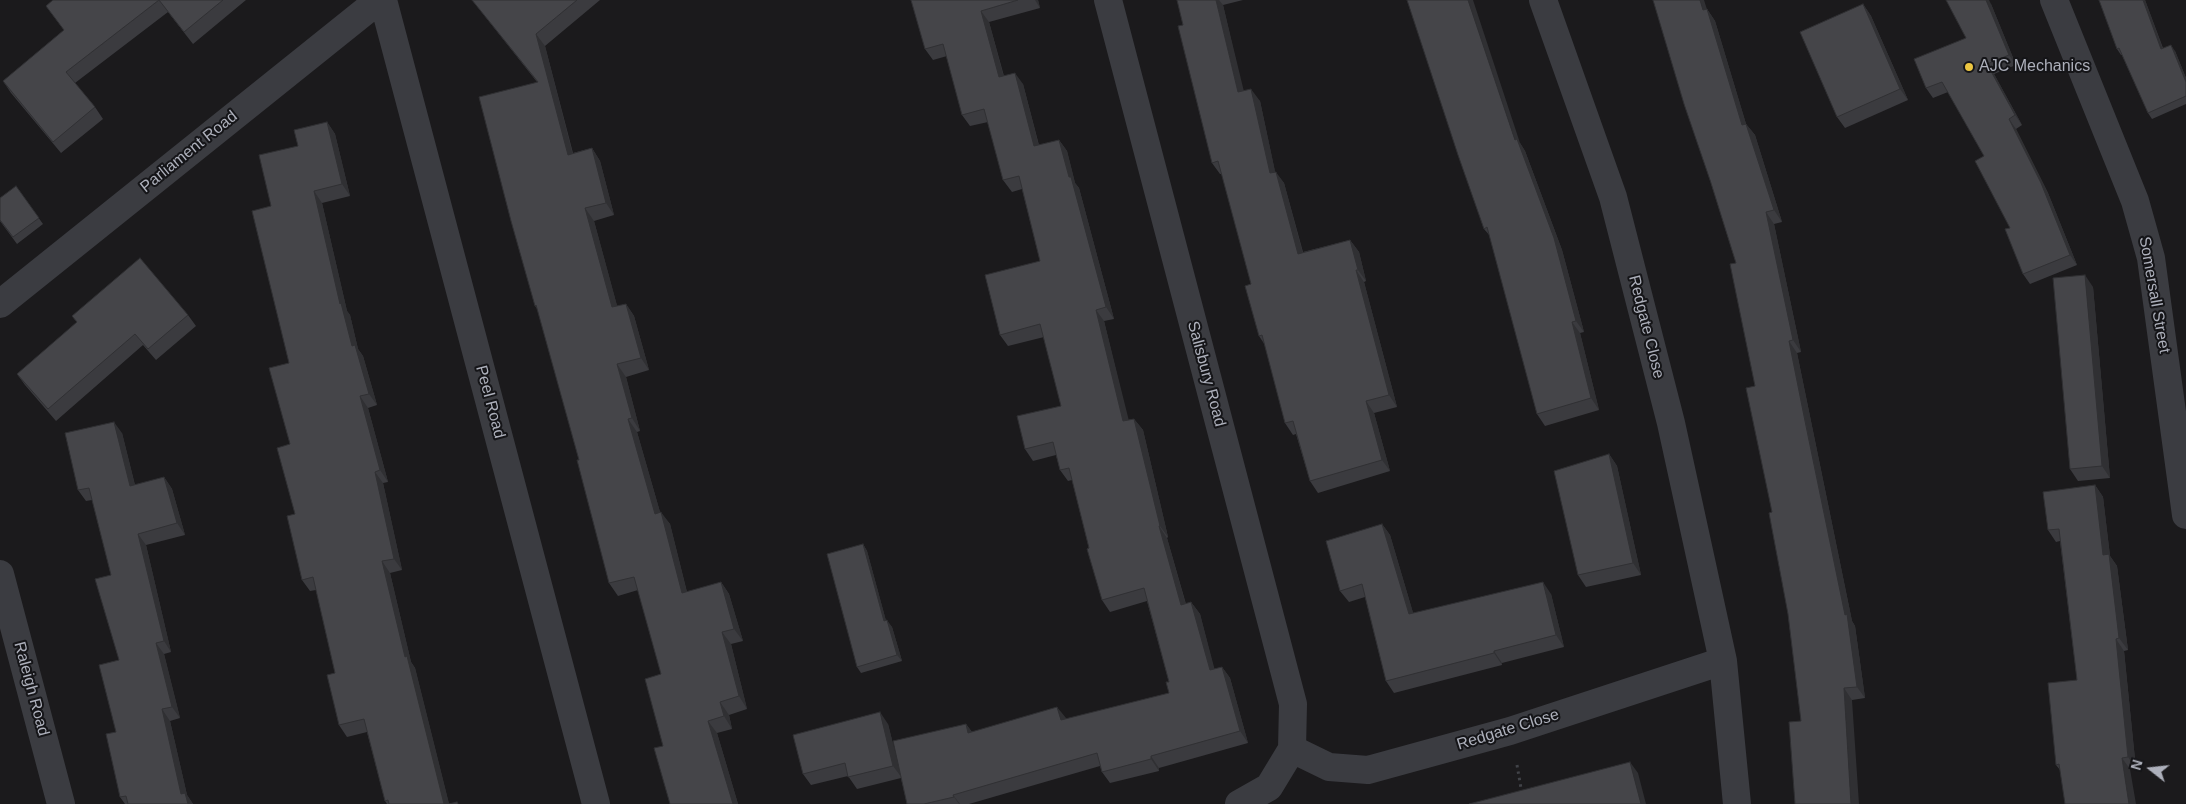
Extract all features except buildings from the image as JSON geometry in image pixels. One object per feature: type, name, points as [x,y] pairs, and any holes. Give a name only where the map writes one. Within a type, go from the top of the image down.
[{"type":"street","name":"Parliament Road","points":[[0,304],[379,0]]},
{"type":"street","name":"Peel Road","points":[[383,0],[596,804]]},
{"type":"street","name":"Salisbury Road","points":[[1108,0],[1293,704],[1292,749]]},
{"type":"street","name":"Redgate Close","points":[[1542,0],[1613,197],[1671,423],[1723,661],[1737,804]]},
{"type":"street","name":"Somersall Street","points":[[2054,0],[2135,202],[2151,258],[2186,515]]},
{"type":"street","name":"Raleigh Road","points":[[0,574],[61,804]]},
{"type":"street","name":"Redgate Close","points":[[1292,749],[1330,767],[1368,770],[1510,731],[1723,661]]},
{"type":"street","points":[[1239,804],[1269,786],[1292,749]]},
{"type":"place","name":"AJC Mechanics","points":[[1969,67]]}]
